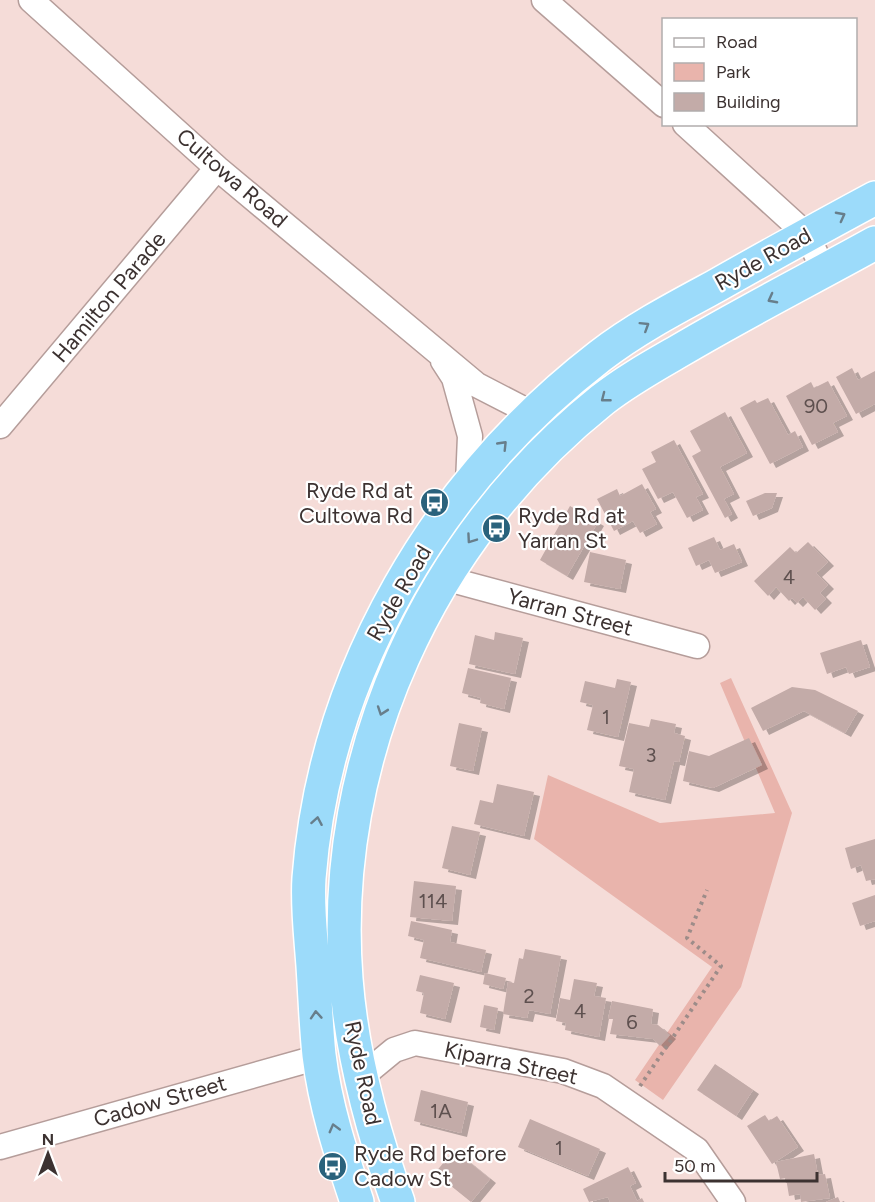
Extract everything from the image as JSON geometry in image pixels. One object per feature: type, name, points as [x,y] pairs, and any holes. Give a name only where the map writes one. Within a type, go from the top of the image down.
[{"type":"highway","name":"Ryde Road","points":[[357,1202],[334,1130],[319,1057],[309,881],[315,825],[326,772],[340,722],[371,639],[399,587],[468,483],[533,414],[602,355],[646,324],[875,198]]},
{"type":"highway","name":"Ryde Road","points":[[398,1202],[360,1078],[350,1016],[344,942],[351,836],[375,730],[388,692],[420,618],[444,578],[496,503],[531,465],[604,399],[695,341],[875,243]]},
{"type":"street","name":"Cultowa Road","points":[[31,0],[217,168],[477,385],[533,414]]},
{"type":"street","points":[[544,0],[662,104]]},
{"type":"street","points":[[687,126],[807,235],[824,272]]},
{"type":"street","name":"Hamilton Parade","points":[[0,426],[217,168]]},
{"type":"street","name":"Cultowa Road","points":[[437,351],[454,378],[470,436],[468,483]]},
{"type":"street","name":"Yarran Street","points":[[444,578],[697,646]]},
{"type":"street","name":"Kiparra Street","points":[[360,1078],[394,1050],[415,1043],[563,1071],[603,1086],[697,1149],[733,1202]]},
{"type":"street","name":"Cadow Street","points":[[0,1146],[319,1057]]},
{"type":"path","points":[[630,1102],[721,966],[687,938],[707,890]]},
{"type":"green space","points":[[731,678],[792,813],[741,987],[663,1100],[635,1080],[712,967],[534,839],[548,775],[660,823],[775,813],[720,683]]},
{"type":"building","points":[[852,368],[858,380],[875,371],[875,404],[856,414],[836,377]]},
{"type":"building","points":[[828,381],[847,416],[833,423],[838,432],[812,445],[786,396],[811,382],[814,388]]},
{"type":"building","points":[[768,398],[788,435],[795,431],[803,447],[770,464],[740,408],[755,400],[757,403]]},
{"type":"building","points":[[725,412],[747,453],[720,467],[734,494],[724,499],[732,514],[725,518],[692,456],[701,451],[690,431]]},
{"type":"building","points":[[674,440],[703,494],[696,497],[703,510],[687,518],[673,492],[658,499],[642,469],[656,462],[651,452]]},
{"type":"building","points":[[642,484],[656,509],[650,512],[657,524],[640,533],[633,521],[614,531],[597,499],[617,489],[620,496]]},
{"type":"building","points":[[765,493],[777,493],[772,508],[753,516],[746,501]]},
{"type":"building","points":[[570,506],[598,522],[567,576],[540,560]]},
{"type":"building","points":[[714,537],[720,550],[734,544],[742,562],[715,573],[709,560],[696,566],[688,548]]},
{"type":"building","points":[[808,542],[828,562],[816,573],[828,585],[820,593],[826,599],[815,610],[803,597],[797,603],[792,598],[789,601],[776,587],[768,596],[754,581],[790,547],[796,553]]},
{"type":"building","points":[[590,552],[626,560],[620,589],[584,582]]},
{"type":"building","points":[[495,632],[523,638],[515,674],[469,664],[475,635],[494,640]]},
{"type":"building","points":[[861,640],[870,667],[849,674],[846,667],[827,674],[820,653]]},
{"type":"building","points":[[468,668],[511,678],[504,709],[480,703],[481,698],[462,693]]},
{"type":"building","points":[[617,679],[631,682],[618,737],[587,730],[593,705],[580,702],[585,681],[615,688]]},
{"type":"building","points":[[792,687],[815,690],[858,711],[845,733],[804,711],[763,731],[751,708]]},
{"type":"building","points":[[651,719],[676,724],[674,733],[685,736],[679,762],[674,761],[665,800],[629,792],[634,769],[619,766],[629,723],[649,727]]},
{"type":"building","points":[[459,723],[482,728],[473,771],[450,766]]},
{"type":"building","points":[[749,738],[762,765],[713,788],[683,781],[689,751],[709,756]]},
{"type":"building","points":[[497,784],[534,792],[524,836],[474,824],[480,800],[493,803]]},
{"type":"building","points":[[452,826],[480,832],[470,875],[442,868]]},
{"type":"building","points":[[875,839],[875,879],[866,881],[861,865],[851,869],[845,848]]},
{"type":"building","points":[[414,881],[456,886],[452,921],[410,917]]},
{"type":"building","points":[[875,895],[875,921],[860,926],[852,903]]},
{"type":"building","points":[[411,921],[452,930],[450,942],[486,950],[481,972],[420,958],[424,940],[408,936]]},
{"type":"building","points":[[525,949],[561,956],[550,1014],[529,1010],[527,1018],[503,1014],[508,982],[514,983],[519,958],[523,959]]},
{"type":"building","points":[[485,973],[506,978],[503,989],[483,984]]},
{"type":"building","points":[[420,975],[454,983],[445,1019],[420,1013],[424,993],[416,991]]},
{"type":"building","points":[[574,979],[597,983],[594,996],[606,998],[599,1037],[565,1030],[566,1023],[556,1021],[560,998],[570,1000]]},
{"type":"building","points":[[612,1001],[653,1009],[651,1024],[658,1025],[670,1035],[660,1046],[653,1039],[610,1034],[613,1019],[608,1019]]},
{"type":"building","points":[[484,1005],[498,1008],[494,1030],[480,1027]]},
{"type":"building","points":[[715,1064],[753,1090],[736,1116],[697,1090]]},
{"type":"building","points":[[421,1090],[468,1102],[461,1133],[414,1121]]},
{"type":"building","points":[[765,1115],[769,1121],[777,1116],[798,1147],[772,1164],[747,1126]]},
{"type":"building","points":[[530,1119],[600,1149],[588,1176],[518,1147]]},
{"type":"building","points":[[454,1150],[490,1179],[471,1202],[435,1173]]},
{"type":"building","points":[[814,1154],[818,1175],[825,1174],[830,1198],[801,1202],[800,1194],[789,1196],[786,1178],[780,1179],[776,1162]]},
{"type":"building","points":[[628,1167],[636,1183],[630,1186],[637,1201],[642,1198],[644,1202],[610,1202],[608,1197],[589,1202],[583,1189]]},
{"type":"building","points":[[838,1197],[840,1202],[826,1202]]},
{"type":"place","name":"Ryde Rd at Cultowa Rd","points":[[434,503]]},
{"type":"place","name":"Ryde Rd at Yarran St","points":[[497,528]]},
{"type":"place","name":"Ryde Rd before Cadow St","points":[[333,1166]]}]
